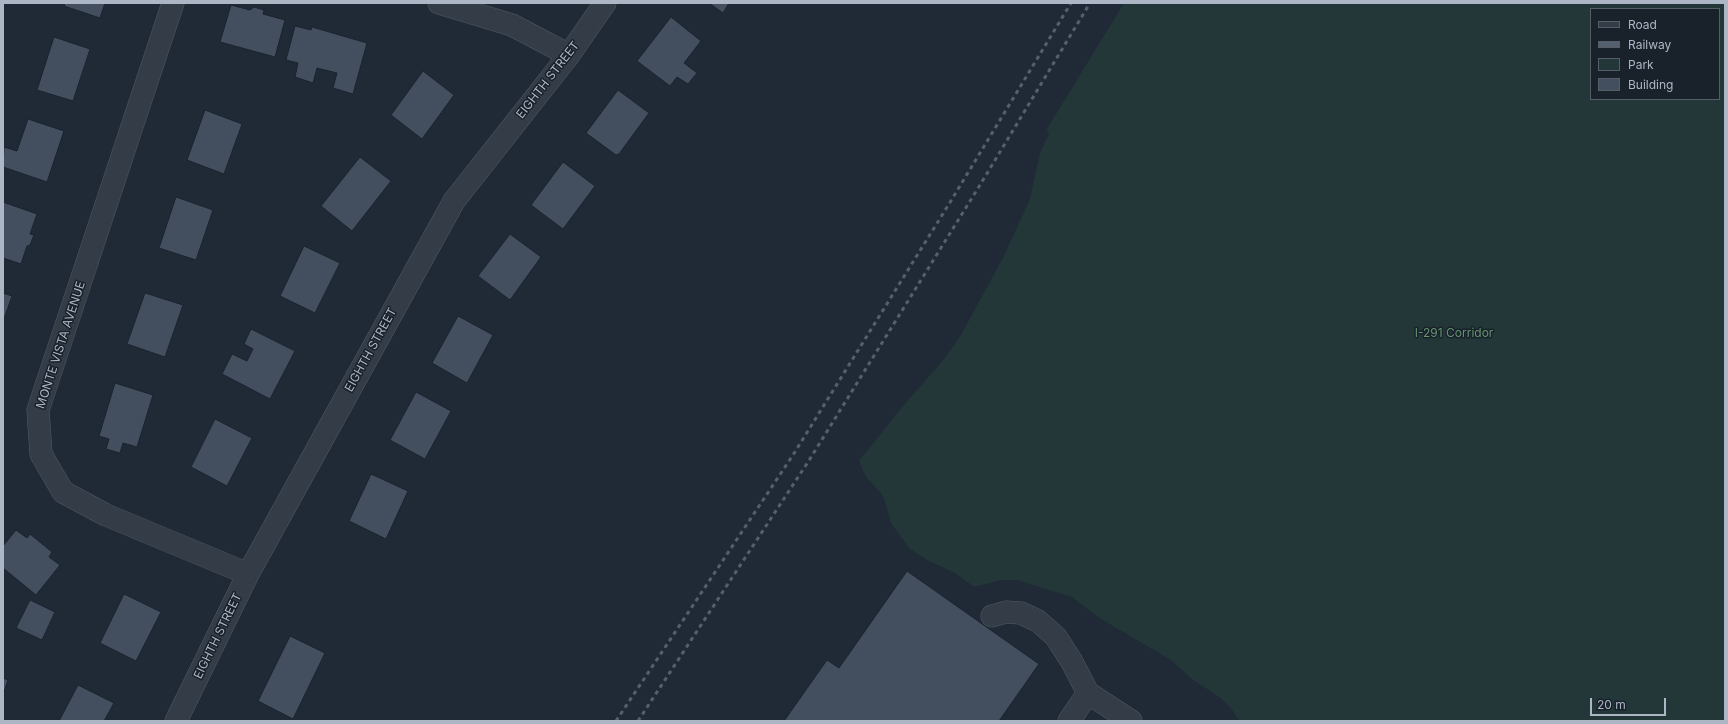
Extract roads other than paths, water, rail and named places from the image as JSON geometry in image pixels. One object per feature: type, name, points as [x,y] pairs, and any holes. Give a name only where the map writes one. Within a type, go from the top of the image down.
[{"type":"street","name":"MONTE VISTA AVENUE","points":[[173,3],[38,410],[41,454],[62,492],[106,515],[248,574]]},
{"type":"street","points":[[439,3],[512,25],[569,55]]},
{"type":"street","name":"EIGHTH STREET","points":[[176,721],[248,574],[454,201],[569,55],[604,3]]},
{"type":"street","points":[[992,616],[1006,612],[1021,613],[1038,621],[1056,637],[1072,662],[1088,693],[1130,721]]},
{"type":"street","points":[[1068,721],[1088,693]]},
{"type":"railway","points":[[616,721],[793,455],[949,204],[1071,3]]},
{"type":"railway","points":[[638,721],[808,462],[980,185],[1090,3]]},
{"type":"park label","name":"I-291 Corridor","points":[[1454,333]]}]
